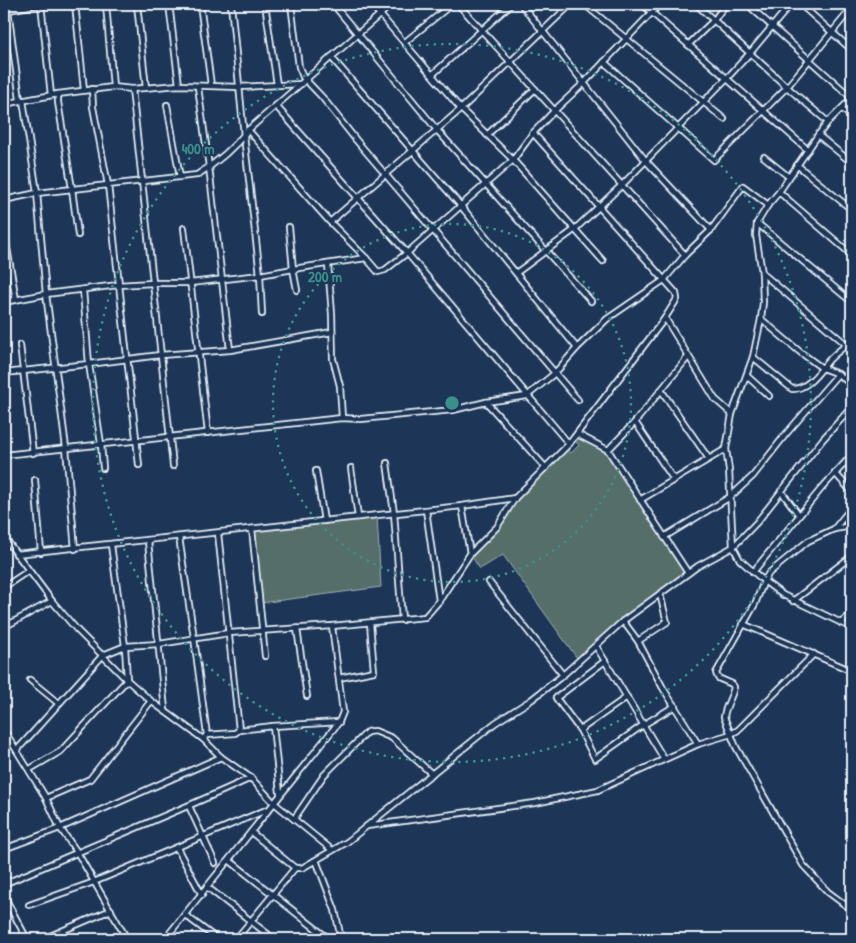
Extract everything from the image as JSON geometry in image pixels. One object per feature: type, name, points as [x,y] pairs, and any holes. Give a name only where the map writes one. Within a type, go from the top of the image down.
[{"type":"street","points":[[51,95],[40,4],[18,6],[6,10],[37,194],[46,294],[66,448],[75,549]]},
{"type":"street","points":[[75,4],[84,90]]},
{"type":"street","points":[[106,4],[113,88]]},
{"type":"street","points":[[137,4],[146,88]]},
{"type":"street","points":[[169,4],[179,86]]},
{"type":"street","points":[[200,4],[211,85]]},
{"type":"street","points":[[231,4],[260,276],[262,314]]},
{"type":"street","points":[[265,4],[276,85]]},
{"type":"street","points":[[291,4],[299,67],[303,82],[322,96],[578,400]]},
{"type":"street","points":[[333,4],[437,130],[591,300]]},
{"type":"street","points":[[371,4],[461,109],[513,160],[603,261]]},
{"type":"street","points":[[4,200],[72,189],[193,177],[209,167],[238,143],[248,130],[392,4]]},
{"type":"street","points":[[405,42],[452,4]]},
{"type":"street","points":[[458,4],[685,255]]},
{"type":"street","points":[[432,74],[511,4]]},
{"type":"street","points":[[520,4],[646,161],[712,230]]},
{"type":"street","points":[[330,222],[461,109],[571,4]]},
{"type":"street","points":[[584,4],[628,38],[724,119]]},
{"type":"street","points":[[642,4],[808,150]]},
{"type":"street","points":[[248,130],[330,222],[378,272],[385,270],[513,160],[555,110],[584,83],[660,4]]},
{"type":"street","points":[[696,4],[828,122]]},
{"type":"street","points":[[688,45],[714,20],[726,4]]},
{"type":"street","points":[[747,4],[852,98],[818,135],[757,223],[756,235],[762,273],[763,302],[761,319],[753,357],[732,414],[726,449],[733,548],[740,560],[764,581],[794,601],[852,628]]},
{"type":"street","points":[[516,273],[574,230],[622,185],[727,78],[791,4]]},
{"type":"street","points":[[800,4],[852,50]]},
{"type":"street","points":[[604,62],[714,160],[787,87],[852,8]]},
{"type":"street","points":[[331,57],[461,206],[577,348]]},
{"type":"street","points":[[4,104],[84,90],[211,85],[239,87],[303,82]]},
{"type":"street","points":[[198,87],[230,350]]},
{"type":"street","points":[[132,89],[173,466]]},
{"type":"street","points":[[487,136],[536,89]]},
{"type":"street","points":[[92,90],[93,107],[108,185],[139,465]]},
{"type":"street","points":[[58,94],[78,235]]},
{"type":"street","points":[[167,105],[180,177]]},
{"type":"street","points":[[276,106],[407,253],[569,444]]},
{"type":"street","points":[[842,109],[852,117]]},
{"type":"street","points":[[16,750],[103,654],[125,646],[159,644],[229,633],[263,632],[425,617],[439,601],[470,554],[497,527],[515,498],[578,434],[676,302],[677,295],[598,208],[534,133]]},
{"type":"street","points":[[818,135],[852,163]]},
{"type":"street","points":[[764,157],[789,178]]},
{"type":"street","points":[[797,165],[852,210]]},
{"type":"street","points":[[4,455],[342,418],[361,419],[453,410],[486,402],[527,396],[555,374],[577,348],[607,319],[664,280],[685,255],[712,230],[743,186],[768,205]]},
{"type":"street","points":[[779,192],[852,255]]},
{"type":"street","points":[[847,205],[852,197]]},
{"type":"street","points":[[4,215],[7,248],[16,300]]},
{"type":"street","points":[[757,223],[847,298]]},
{"type":"street","points":[[288,227],[292,269],[297,290]]},
{"type":"street","points":[[184,228],[208,433]]},
{"type":"street","points":[[4,302],[46,294],[118,286],[153,283],[190,283],[260,276],[292,269],[366,258]]},
{"type":"street","points":[[328,264],[333,358],[340,386],[342,418]]},
{"type":"street","points":[[762,273],[847,345]]},
{"type":"street","points":[[83,290],[89,364],[103,468]]},
{"type":"street","points":[[665,318],[715,399],[732,414]]},
{"type":"street","points":[[761,319],[822,368],[838,374],[852,385]]},
{"type":"street","points":[[4,372],[128,360],[160,355],[230,350],[332,332]]},
{"type":"street","points":[[753,357],[792,389],[798,389],[809,383],[831,357],[852,341]]},
{"type":"street","points":[[20,345],[32,453]]},
{"type":"street","points":[[608,450],[635,422],[688,357]]},
{"type":"street","points":[[664,537],[730,497],[753,476],[786,434],[838,374]]},
{"type":"street","points":[[747,376],[769,396]]},
{"type":"street","points":[[660,390],[709,459]]},
{"type":"street","points":[[486,402],[546,468]]},
{"type":"street","points":[[251,832],[296,868],[302,868],[347,842],[495,723],[531,700],[563,675],[623,621],[698,566],[733,548],[757,522],[823,439],[852,407]]},
{"type":"street","points":[[635,422],[674,480]]},
{"type":"street","points":[[578,434],[608,450],[688,573]]},
{"type":"street","points":[[640,500],[726,449]]},
{"type":"street","points":[[753,572],[799,515],[852,455]]},
{"type":"street","points":[[387,463],[394,513],[402,620]]},
{"type":"street","points":[[351,468],[358,517]]},
{"type":"street","points":[[316,471],[324,521]]},
{"type":"street","points":[[835,473],[852,492]]},
{"type":"street","points":[[35,480],[41,552]]},
{"type":"street","points":[[781,491],[799,515]]},
{"type":"street","points":[[16,554],[462,506],[515,498]]},
{"type":"street","points":[[462,506],[470,554]]},
{"type":"street","points":[[834,529],[852,507]]},
{"type":"street","points":[[426,510],[439,601]]},
{"type":"street","points":[[852,526],[834,529],[808,541],[769,573],[755,604],[716,673],[718,678],[732,684],[734,687],[724,717],[736,747],[803,865],[828,892],[852,910]]},
{"type":"street","points":[[252,529],[265,656]]},
{"type":"street","points":[[218,533],[239,730]]},
{"type":"street","points":[[4,537],[52,601],[77,630],[127,680],[151,701],[205,737],[221,757],[251,778],[273,802],[332,850]]},
{"type":"street","points":[[178,537],[194,638],[205,737]]},
{"type":"street","points":[[148,541],[165,710]]},
{"type":"street","points":[[30,769],[60,751],[127,680],[125,646],[111,545]]},
{"type":"street","points":[[794,601],[852,556]]},
{"type":"street","points":[[4,587],[28,571]]},
{"type":"street","points":[[489,582],[563,675]]},
{"type":"street","points":[[638,641],[667,622],[660,594]]},
{"type":"street","points":[[4,627],[52,601]]},
{"type":"street","points":[[841,623],[852,613]]},
{"type":"street","points":[[623,621],[638,641],[698,744]]},
{"type":"street","points":[[338,678],[374,671],[370,623]]},
{"type":"street","points":[[743,624],[851,668]]},
{"type":"street","points":[[165,939],[202,895],[280,793],[338,722],[343,712],[332,626]]},
{"type":"street","points":[[298,629],[307,696]]},
{"type":"street","points":[[4,642],[6,665],[4,677]]},
{"type":"street","points":[[596,646],[664,759]]},
{"type":"street","points":[[366,826],[535,803],[598,790],[698,744],[738,730],[814,654]]},
{"type":"street","points":[[605,661],[556,698],[580,730],[595,759],[643,724],[675,706]]},
{"type":"street","points":[[30,680],[58,703]]},
{"type":"street","points":[[580,730],[627,697]]},
{"type":"street","points":[[46,798],[90,779],[151,701]]},
{"type":"street","points":[[205,737],[273,726],[338,722]]},
{"type":"street","points":[[273,726],[280,793]]},
{"type":"street","points":[[4,730],[24,765],[30,769],[60,828],[77,852],[126,939]]},
{"type":"street","points":[[294,819],[324,775],[368,732],[376,731],[392,738],[432,774]]},
{"type":"street","points":[[4,849],[60,828],[221,757]]},
{"type":"street","points":[[4,884],[251,778]]},
{"type":"street","points":[[189,806],[215,863]]},
{"type":"street","points":[[29,905],[94,882],[268,809]]},
{"type":"street","points":[[176,848],[202,895]]},
{"type":"street","points":[[229,860],[329,939]]},
{"type":"street","points":[[316,860],[335,910],[341,939]]},
{"type":"street","points":[[236,939],[296,868]]},
{"type":"street","points":[[207,887],[274,939]]},
{"type":"street","points":[[4,896],[26,939]]},
{"type":"street","points":[[43,939],[111,910]]},
{"type":"street","points":[[185,915],[217,939]]},
{"type":"green space","points":[[577,434],[608,450],[688,573],[631,615],[579,661],[503,555],[480,569],[470,554],[497,527],[515,498],[566,448],[571,453],[579,445],[573,439]]},
{"type":"green space","points":[[377,515],[381,587],[260,603],[252,529]]}]
